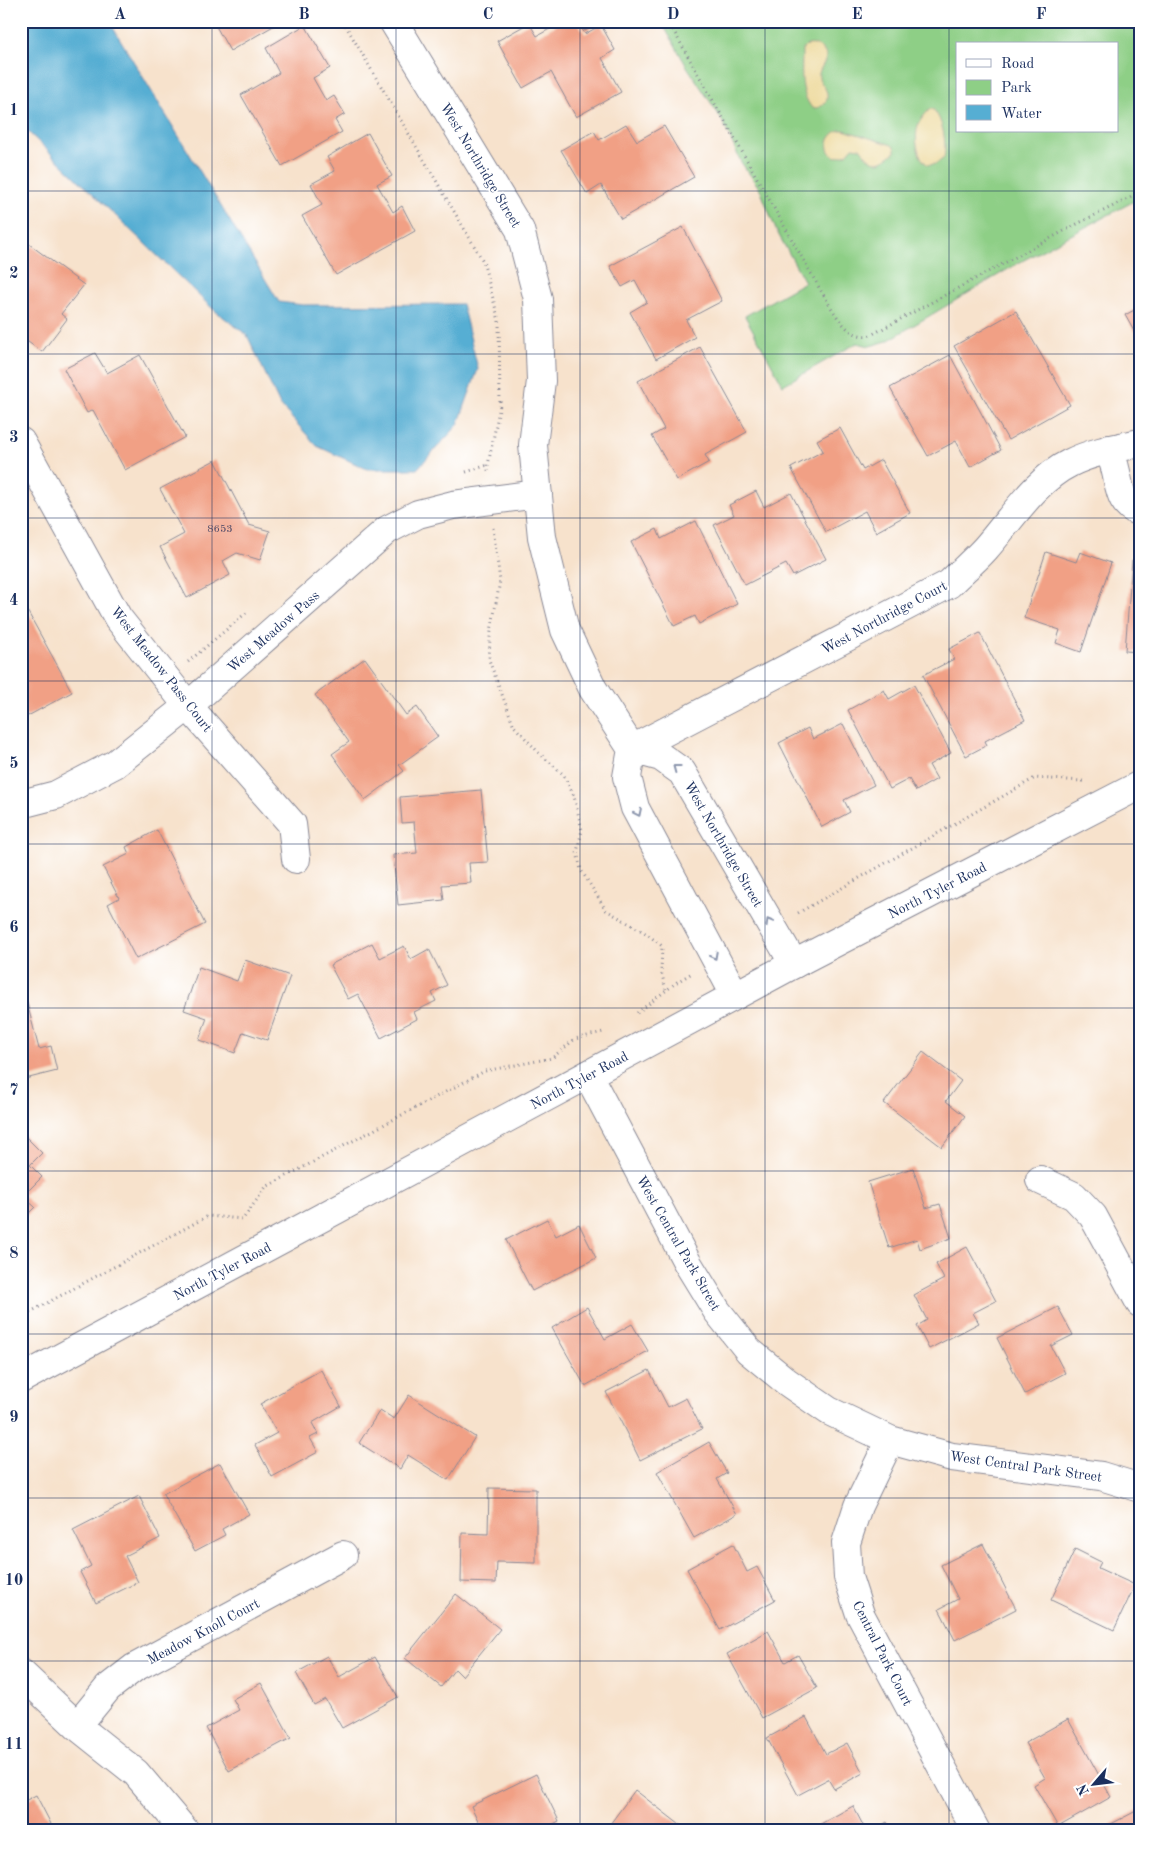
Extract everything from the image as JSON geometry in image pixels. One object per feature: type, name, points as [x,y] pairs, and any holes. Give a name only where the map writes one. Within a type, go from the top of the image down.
[{"type":"street","name":"West Northridge Street","points":[[393,21],[520,230],[538,299],[541,381],[533,446],[542,537],[565,630],[593,690],[632,749],[661,758],[682,772],[794,964]]},
{"type":"street","name":"West Meadow Pass Court","points":[[21,442],[118,618],[188,706],[292,824],[296,859]]},
{"type":"street","name":"West Northridge Court","points":[[632,749],[949,584],[984,550],[1018,508],[1043,483],[1070,463],[1108,449],[1140,444]]},
{"type":"street","points":[[1108,449],[1124,502],[1140,512]]},
{"type":"street","name":"West Meadow Pass","points":[[21,804],[56,794],[115,764],[188,706],[387,530],[418,514],[452,505],[538,494]]},
{"type":"street","points":[[632,749],[628,777],[635,808],[735,995]]},
{"type":"street","name":"North Tyler Road","points":[[21,1379],[735,995],[1140,785]]},
{"type":"street","name":"West Central Park Street","points":[[588,1075],[687,1262],[717,1311],[749,1351],[786,1382],[829,1411],[890,1440],[952,1457],[1101,1476],[1140,1488]]},
{"type":"street","points":[[1040,1180],[1074,1196],[1093,1216],[1140,1302]]},
{"type":"street","name":"Central Park Court","points":[[890,1440],[858,1506],[846,1542],[848,1577],[860,1614],[976,1831]]},
{"type":"street","name":"Meadow Knoll Court","points":[[76,1726],[108,1688],[134,1668],[343,1555]]},
{"type":"street","points":[[21,1673],[76,1726],[136,1772],[185,1831]]},
{"type":"path","points":[[668,21],[821,291],[847,329],[855,334],[864,337],[871,335],[1140,192]]},
{"type":"path","points":[[772,927],[1035,778],[1090,782]]},
{"type":"path","points":[[631,1017],[677,982],[716,960]]},
{"type":"path","points":[[21,1317],[208,1216],[243,1219],[266,1188],[485,1071],[552,1058],[575,1038],[609,1030]]},
{"type":"green space","points":[[661,21],[1140,21],[1140,198],[1022,261],[887,341],[870,346],[857,343],[783,385],[745,316],[805,282],[776,230],[760,189],[741,162],[721,118],[686,65]]},
{"type":"sand","points":[[808,45],[819,47],[826,56],[819,78],[827,92],[827,99],[823,105],[816,108],[812,108],[808,102],[803,88],[802,50]]},
{"type":"sand","points":[[930,109],[933,109],[936,113],[942,125],[945,152],[944,158],[936,164],[928,165],[921,158],[916,136],[919,123]]},
{"type":"sand","points":[[839,130],[892,145],[895,148],[895,152],[880,162],[872,161],[860,148],[853,147],[847,154],[836,157],[829,152],[828,144],[831,136]]},
{"type":"water","points":[[21,21],[109,21],[279,302],[303,305],[462,304],[478,369],[458,425],[417,469],[367,469],[317,446],[280,405],[247,335],[214,310],[21,125]]},
{"type":"building","points":[[213,21],[282,21],[230,51]]},
{"type":"building","points":[[564,21],[577,21],[585,34],[601,25],[615,50],[602,58],[621,92],[576,117],[551,72],[523,88],[497,41],[529,23],[537,36]]},
{"type":"building","points":[[580,21],[596,21],[597,24],[585,31]]},
{"type":"building","points":[[305,25],[330,68],[313,78],[326,101],[334,96],[345,114],[335,120],[342,132],[282,166],[241,95],[279,73],[266,48]]},
{"type":"building","points":[[626,124],[637,141],[664,126],[694,177],[621,219],[601,185],[587,194],[561,150],[594,131],[599,140]]},
{"type":"building","points":[[368,133],[392,176],[377,184],[393,212],[402,206],[415,231],[336,275],[302,216],[322,205],[311,184],[335,171],[327,157]]},
{"type":"building","points":[[683,227],[722,301],[686,320],[695,337],[656,359],[630,312],[647,302],[635,280],[622,287],[610,266]]},
{"type":"building","points":[[21,238],[84,285],[61,314],[67,319],[42,352],[21,337]]},
{"type":"building","points":[[1140,307],[1140,342],[1125,315]]},
{"type":"building","points":[[1016,311],[1070,405],[1008,440],[954,346]]},
{"type":"building","points":[[700,347],[747,432],[705,455],[709,462],[677,480],[652,436],[664,429],[638,381]]},
{"type":"building","points":[[95,353],[107,373],[140,355],[185,437],[125,470],[93,410],[87,413],[64,369]]},
{"type":"building","points":[[950,355],[1001,450],[970,467],[956,441],[928,456],[890,388]]},
{"type":"building","points":[[840,428],[863,470],[881,460],[910,513],[876,532],[865,511],[826,532],[791,468],[823,451],[817,440]]},
{"type":"building","points":[[215,460],[249,525],[270,531],[260,560],[237,553],[223,561],[230,575],[187,598],[160,547],[184,534],[160,489]]},
{"type":"building","points":[[756,491],[764,507],[791,493],[826,559],[793,576],[786,564],[745,585],[714,525],[734,515],[729,505]]},
{"type":"building","points":[[696,521],[737,604],[699,624],[695,616],[674,626],[631,542],[657,529],[661,539]]},
{"type":"building","points":[[1046,552],[1076,562],[1080,552],[1111,563],[1081,652],[1056,643],[1060,630],[1024,618]]},
{"type":"building","points":[[1132,560],[1140,560],[1140,652],[1125,651]]},
{"type":"building","points":[[24,605],[72,692],[26,717],[21,708],[21,607]]},
{"type":"building","points":[[980,633],[1025,720],[985,741],[987,745],[966,756],[923,675],[954,659],[949,649]]},
{"type":"building","points":[[365,658],[406,715],[417,707],[438,737],[399,765],[404,771],[365,800],[332,754],[349,742],[315,695]]},
{"type":"building","points":[[914,685],[951,753],[929,765],[937,779],[916,791],[909,779],[890,789],[848,710],[884,690],[889,699]]},
{"type":"building","points":[[843,724],[874,785],[844,800],[850,812],[822,827],[779,743],[808,728],[813,739]]},
{"type":"building","points":[[481,790],[488,862],[469,863],[471,883],[442,885],[444,900],[398,905],[393,855],[417,853],[414,822],[402,823],[400,797]]},
{"type":"building","points":[[157,830],[205,924],[136,959],[108,904],[119,898],[103,867],[129,854],[126,847]]},
{"type":"building","points":[[372,943],[380,958],[404,946],[411,959],[429,949],[447,985],[432,993],[436,1001],[414,1012],[417,1019],[381,1038],[358,994],[348,999],[330,965]]},
{"type":"building","points":[[245,960],[290,976],[267,1040],[243,1032],[235,1053],[199,1040],[207,1018],[184,1010],[199,967],[237,981]]},
{"type":"building","points":[[21,980],[39,1049],[51,1046],[57,1071],[21,1080]]},
{"type":"building","points":[[923,1052],[961,1081],[946,1101],[965,1116],[942,1147],[884,1103]]},
{"type":"building","points":[[21,1132],[42,1153],[30,1165],[42,1177],[23,1196],[35,1207],[21,1221]]},
{"type":"building","points":[[913,1168],[926,1208],[940,1204],[951,1238],[920,1249],[917,1239],[889,1248],[868,1182]]},
{"type":"building","points":[[547,1219],[556,1236],[579,1224],[596,1258],[532,1291],[506,1240]]},
{"type":"building","points":[[967,1247],[996,1301],[973,1313],[979,1323],[929,1349],[917,1326],[927,1320],[914,1295],[944,1279],[936,1264]]},
{"type":"building","points":[[587,1307],[605,1339],[632,1324],[648,1351],[585,1386],[552,1328]]},
{"type":"building","points":[[1058,1307],[1073,1335],[1051,1346],[1065,1373],[1025,1394],[997,1338]]},
{"type":"building","points":[[321,1370],[341,1406],[312,1423],[318,1434],[310,1438],[318,1452],[272,1477],[255,1445],[277,1433],[260,1404]]},
{"type":"building","points":[[649,1370],[668,1407],[686,1398],[702,1429],[640,1460],[606,1392]]},
{"type":"building","points":[[409,1395],[475,1437],[448,1480],[408,1455],[400,1469],[359,1443],[380,1410],[394,1419]]},
{"type":"building","points":[[709,1442],[727,1473],[717,1479],[737,1514],[694,1538],[657,1472]]},
{"type":"building","points":[[220,1463],[249,1514],[222,1529],[225,1535],[195,1551],[163,1494]]},
{"type":"building","points":[[489,1488],[536,1489],[536,1563],[497,1562],[496,1583],[461,1582],[462,1533],[488,1534]]},
{"type":"building","points":[[139,1496],[160,1538],[125,1556],[138,1582],[96,1603],[80,1572],[91,1566],[73,1530]]},
{"type":"building","points":[[733,1544],[747,1572],[757,1567],[775,1600],[720,1630],[687,1569]]},
{"type":"building","points":[[983,1544],[1016,1609],[955,1640],[939,1609],[958,1599],[941,1565]]},
{"type":"building","points":[[1075,1549],[1101,1562],[1098,1568],[1135,1585],[1114,1630],[1051,1600]]},
{"type":"building","points":[[456,1594],[500,1629],[462,1676],[455,1669],[441,1687],[405,1658]]},
{"type":"building","points":[[768,1631],[785,1662],[798,1655],[817,1688],[762,1718],[727,1654]]},
{"type":"building","points":[[327,1656],[339,1677],[375,1657],[398,1697],[342,1728],[325,1699],[314,1705],[296,1673]]},
{"type":"building","points":[[261,1683],[291,1738],[229,1771],[206,1728],[239,1710],[233,1699]]},
{"type":"building","points":[[806,1717],[826,1754],[847,1743],[863,1773],[834,1789],[828,1779],[798,1795],[767,1738]]},
{"type":"building","points":[[1068,1719],[1111,1797],[1058,1827],[1034,1785],[1045,1778],[1025,1743]]},
{"type":"building","points":[[536,1774],[559,1821],[540,1831],[483,1831],[471,1806]]},
{"type":"building","points":[[635,1790],[684,1828],[682,1831],[605,1831]]},
{"type":"building","points":[[36,1795],[51,1824],[39,1831],[21,1831],[21,1803]]},
{"type":"building","points":[[853,1806],[866,1831],[808,1831]]},
{"type":"building","points":[[1140,1809],[1140,1831],[1114,1831],[1111,1824]]},
{"type":"building","points":[[887,1822],[892,1831],[871,1831]]}]
